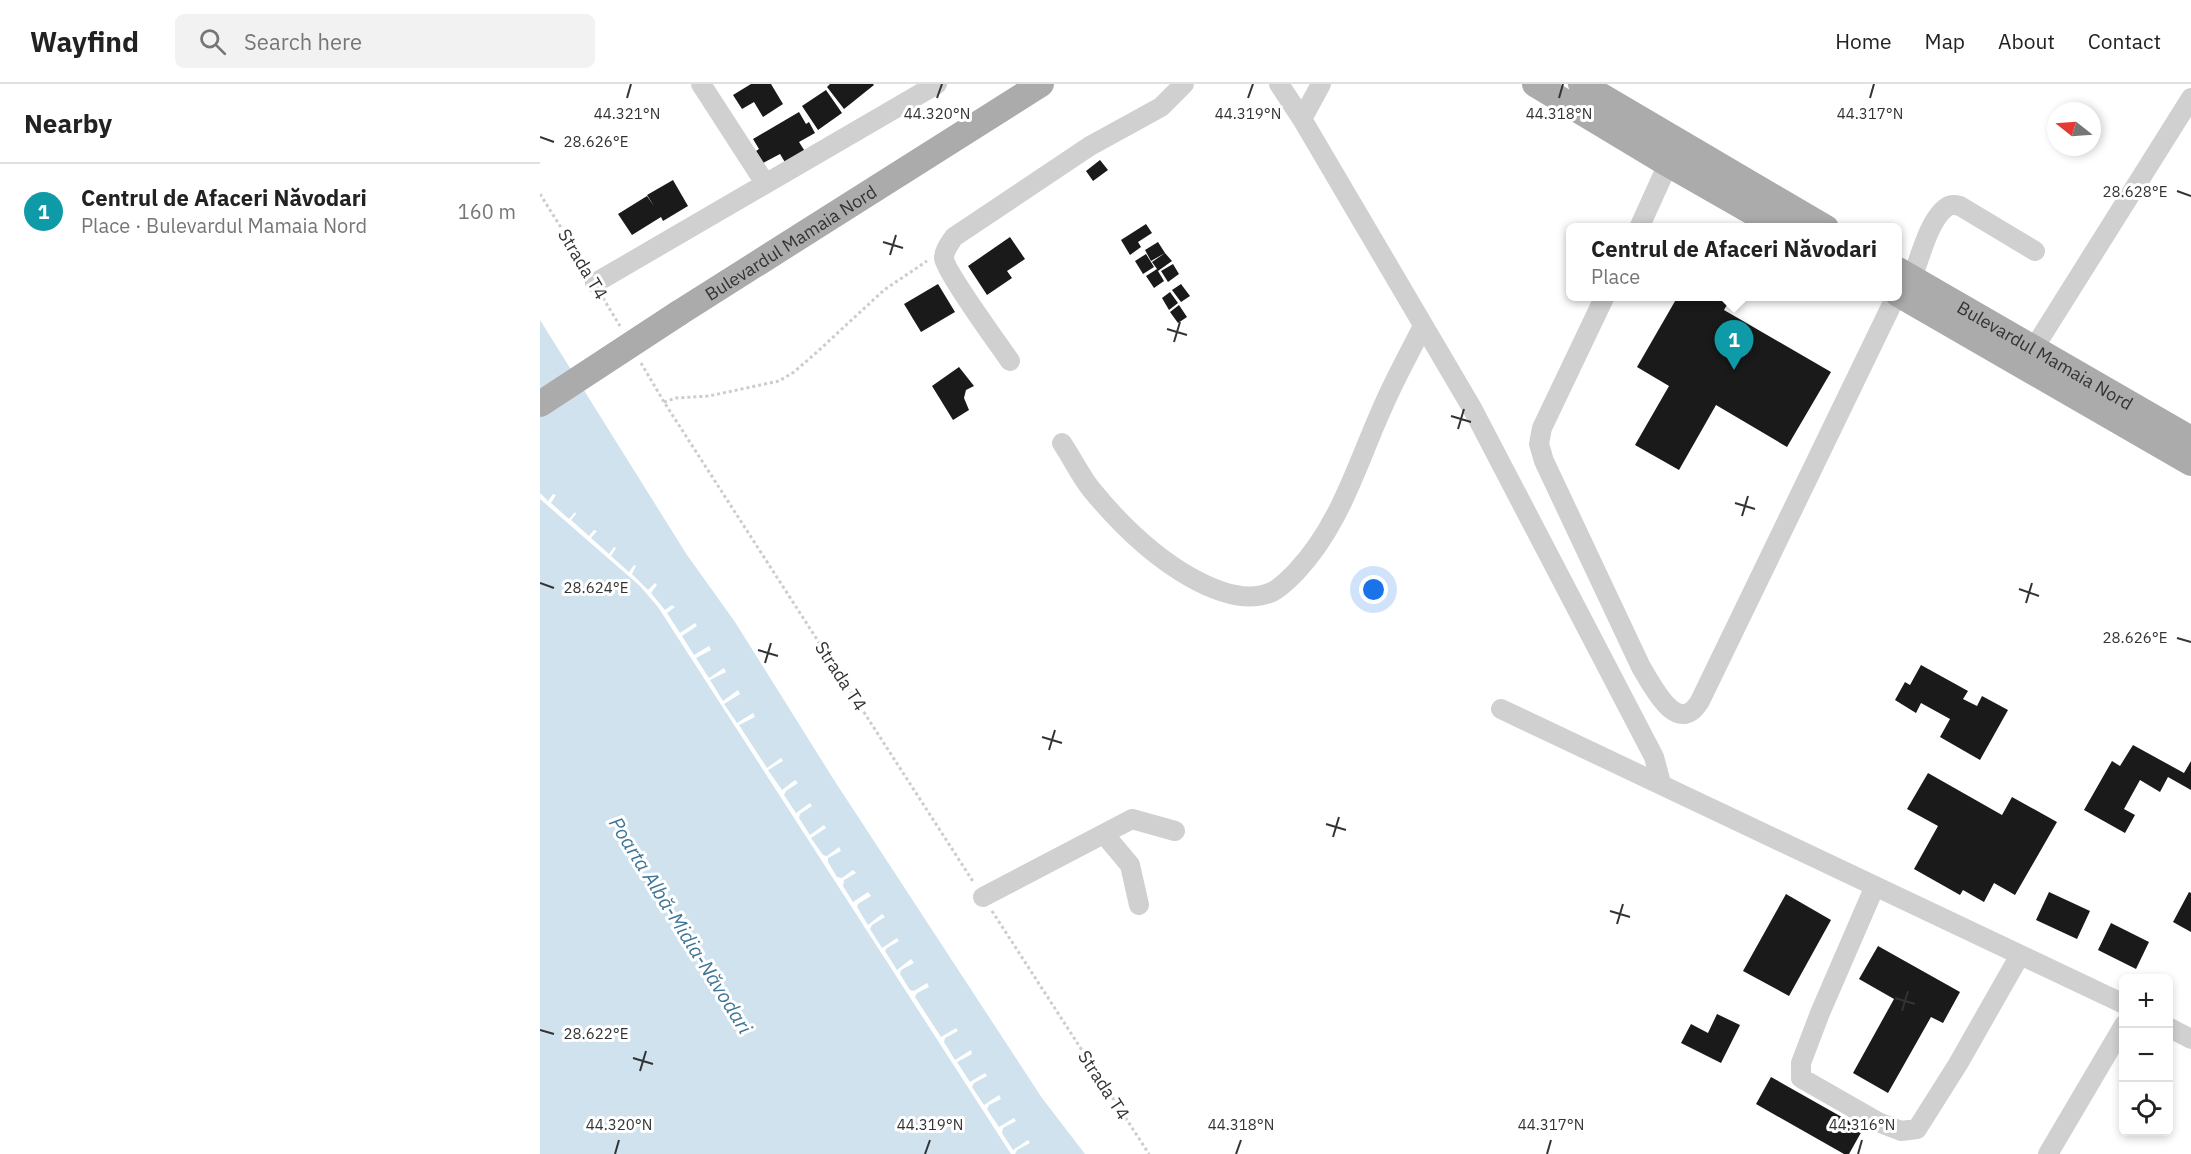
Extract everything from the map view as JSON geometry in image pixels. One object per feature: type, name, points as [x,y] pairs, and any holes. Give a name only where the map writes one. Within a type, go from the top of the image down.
[{"type":"main road","name":"Bulevardul Mamaia Nord","points":[[540,404],[679,313],[1041,84]]},
{"type":"main road","points":[[1535,84],[1771,223]]},
{"type":"main road","points":[[1581,84],[1817,223]]},
{"type":"main road","name":"Bulevardul Mamaia Nord","points":[[1902,285],[2034,348],[2191,440]]},
{"type":"main road","name":"Bulevardul Mamaia Nord","points":[[1902,286],[2191,463]]},
{"type":"street","points":[[701,84],[765,183]]},
{"type":"street","points":[[595,283],[937,84]]},
{"type":"street","points":[[1010,361],[957,283],[944,259],[946,249],[954,237],[1074,156],[1161,107],[1184,84]]},
{"type":"street","points":[[1279,84],[1302,119],[1472,408],[1640,729],[1654,757],[1661,783]]},
{"type":"street","points":[[1302,119],[1321,84]]},
{"type":"street","points":[[2034,348],[2191,98]]},
{"type":"street","points":[[1641,223],[1668,164]]},
{"type":"street","points":[[1902,283],[1940,214],[1946,207],[1953,205],[1960,206],[2035,251]]},
{"type":"street","points":[[1603,301],[1550,408],[1542,428],[1539,444],[1544,460],[1641,668],[1668,707],[1679,714],[1686,715],[1694,711],[1700,701],[1893,301]]},
{"type":"street","points":[[1062,443],[1091,489],[1119,519],[1178,570],[1200,583],[1224,592],[1248,597],[1270,593],[1283,585],[1308,559],[1327,532],[1354,478],[1381,411],[1423,326]]},
{"type":"street","points":[[1501,709],[2119,1002]]},
{"type":"street","points":[[983,897],[1132,819],[1175,831]]},
{"type":"street","points":[[1104,834],[1130,866],[1139,905]]},
{"type":"street","points":[[1875,886],[1820,1013],[1801,1063],[1801,1078],[1878,1122],[1900,1131],[1917,1129],[1958,1064],[2020,955]]},
{"type":"street","points":[[2048,1154],[2122,1028]]},
{"type":"street","points":[[2171,1028],[2191,1039]]},
{"type":"path","name":"Strada T4","points":[[540,194],[624,333]]},
{"type":"path","points":[[664,402],[676,398],[710,396],[779,381],[802,365],[884,290],[946,249]]},
{"type":"path","name":"Strada T4","points":[[641,362],[664,402],[1149,1154]]},
{"type":"water","points":[[540,320],[687,555],[735,622],[834,780],[1042,1098],[1085,1154],[1015,1154],[1017,1150],[1030,1143],[1028,1140],[1013,1150],[1002,1133],[1003,1128],[1016,1121],[1014,1118],[999,1127],[987,1109],[989,1105],[1001,1099],[999,1095],[984,1105],[972,1087],[974,1083],[987,1076],[985,1073],[970,1082],[957,1062],[972,1054],[971,1050],[955,1060],[944,1042],[945,1038],[958,1031],[956,1028],[941,1037],[915,997],[917,993],[929,987],[927,983],[914,991],[910,990],[900,974],[901,970],[914,963],[911,959],[897,970],[885,951],[899,941],[897,938],[882,948],[870,929],[872,925],[885,917],[882,914],[868,925],[857,907],[871,896],[868,892],[853,902],[843,886],[844,880],[856,873],[853,870],[842,878],[837,877],[828,862],[828,858],[841,851],[839,847],[827,856],[823,855],[811,838],[826,828],[824,825],[810,835],[799,818],[800,814],[812,806],[810,803],[796,813],[784,795],[798,783],[795,780],[782,790],[768,770],[783,761],[781,758],[767,768],[739,725],[755,717],[753,713],[737,723],[724,704],[740,694],[738,690],[723,701],[710,680],[726,672],[724,668],[709,678],[696,658],[711,650],[709,646],[694,655],[682,636],[697,626],[695,623],[680,633],[667,613],[675,607],[672,605],[665,610],[651,593],[657,585],[655,583],[648,590],[632,574],[636,566],[634,565],[629,572],[611,556],[616,548],[614,547],[609,554],[591,538],[597,531],[594,530],[589,536],[571,520],[575,512],[569,519],[551,503],[556,495],[553,494],[548,501],[540,493]]},
{"type":"water","name":"Poarta Albă-Midia-Năvodari","points":[[540,499],[640,586],[658,607],[1011,1154],[540,1154]]},
{"type":"building","points":[[751,84],[771,84],[783,104],[763,117],[754,102],[742,109],[733,95]]},
{"type":"building","points":[[830,84],[874,85],[844,109],[827,87]]},
{"type":"building","points":[[826,90],[842,113],[818,130],[802,106]]},
{"type":"building","points":[[799,112],[806,124],[809,122],[815,133],[799,142],[806,153],[786,164],[780,154],[763,163],[756,151],[759,149],[753,139]]},
{"type":"building","points":[[1100,160],[1108,170],[1093,181],[1086,171]]},
{"type":"building","points":[[673,180],[688,206],[663,221],[661,217],[632,235],[618,214],[647,196],[654,206],[647,195]]},
{"type":"building","points":[[1146,224],[1152,233],[1138,242],[1141,247],[1130,255],[1121,240]]},
{"type":"building","points":[[1010,237],[1025,259],[1007,271],[1012,278],[987,295],[968,266]]},
{"type":"building","points":[[1158,242],[1165,253],[1151,261],[1145,250]]},
{"type":"building","points":[[1165,253],[1172,261],[1158,271],[1164,281],[1154,288],[1146,276],[1157,269],[1152,262]]},
{"type":"building","points":[[1146,254],[1154,267],[1143,274],[1135,261]]},
{"type":"building","points":[[1173,264],[1179,274],[1168,282],[1161,271]]},
{"type":"building","points":[[938,284],[955,312],[921,332],[904,304]]},
{"type":"building","points":[[1181,284],[1190,296],[1181,302],[1172,290]]},
{"type":"building","points":[[1170,292],[1178,303],[1169,310],[1162,298]]},
{"type":"building","points":[[1675,301],[1729,301],[1724,310],[1831,372],[1787,447],[1716,405],[1679,470],[1635,445],[1669,386],[1637,367]]},
{"type":"building","points":[[1179,305],[1187,317],[1178,323],[1170,312]]},
{"type":"building","points":[[959,367],[974,386],[966,390],[964,398],[969,410],[953,420],[932,386]]},
{"type":"building","points":[[1921,665],[1968,691],[1963,699],[1977,706],[1982,696],[2008,710],[1980,760],[1940,737],[1950,719],[1921,703],[1916,713],[1895,700],[1905,682],[1910,685]]},
{"type":"building","points":[[2133,745],[2184,773],[2191,761],[2191,790],[2168,777],[2160,792],[2140,780],[2124,809],[2135,815],[2125,833],[2084,810],[2112,761],[2120,766]]},
{"type":"building","points":[[1928,773],[2002,815],[2012,797],[2057,822],[2015,895],[1994,883],[1984,902],[1963,890],[1960,895],[1914,869],[1938,826],[1907,809]]},
{"type":"building","points":[[2049,892],[2090,911],[2077,939],[2036,920]]},
{"type":"building","points":[[2189,892],[2191,893],[2191,932],[2173,922]]},
{"type":"building","points":[[1786,894],[1831,920],[1789,996],[1743,971]]},
{"type":"building","points":[[2111,923],[2149,942],[2136,969],[2098,950]]},
{"type":"building","points":[[1878,946],[1960,992],[1943,1023],[1931,1017],[1888,1093],[1853,1073],[1894,999],[1859,979]]},
{"type":"building","points":[[1717,1014],[1740,1025],[1721,1063],[1681,1043],[1691,1024],[1708,1033]]},
{"type":"building","points":[[1771,1077],[1863,1129],[1849,1154],[1844,1154],[1756,1104]]},
{"type":"place","name":"Centrul de Afaceri Năvodari","points":[[1734,370]]}]
